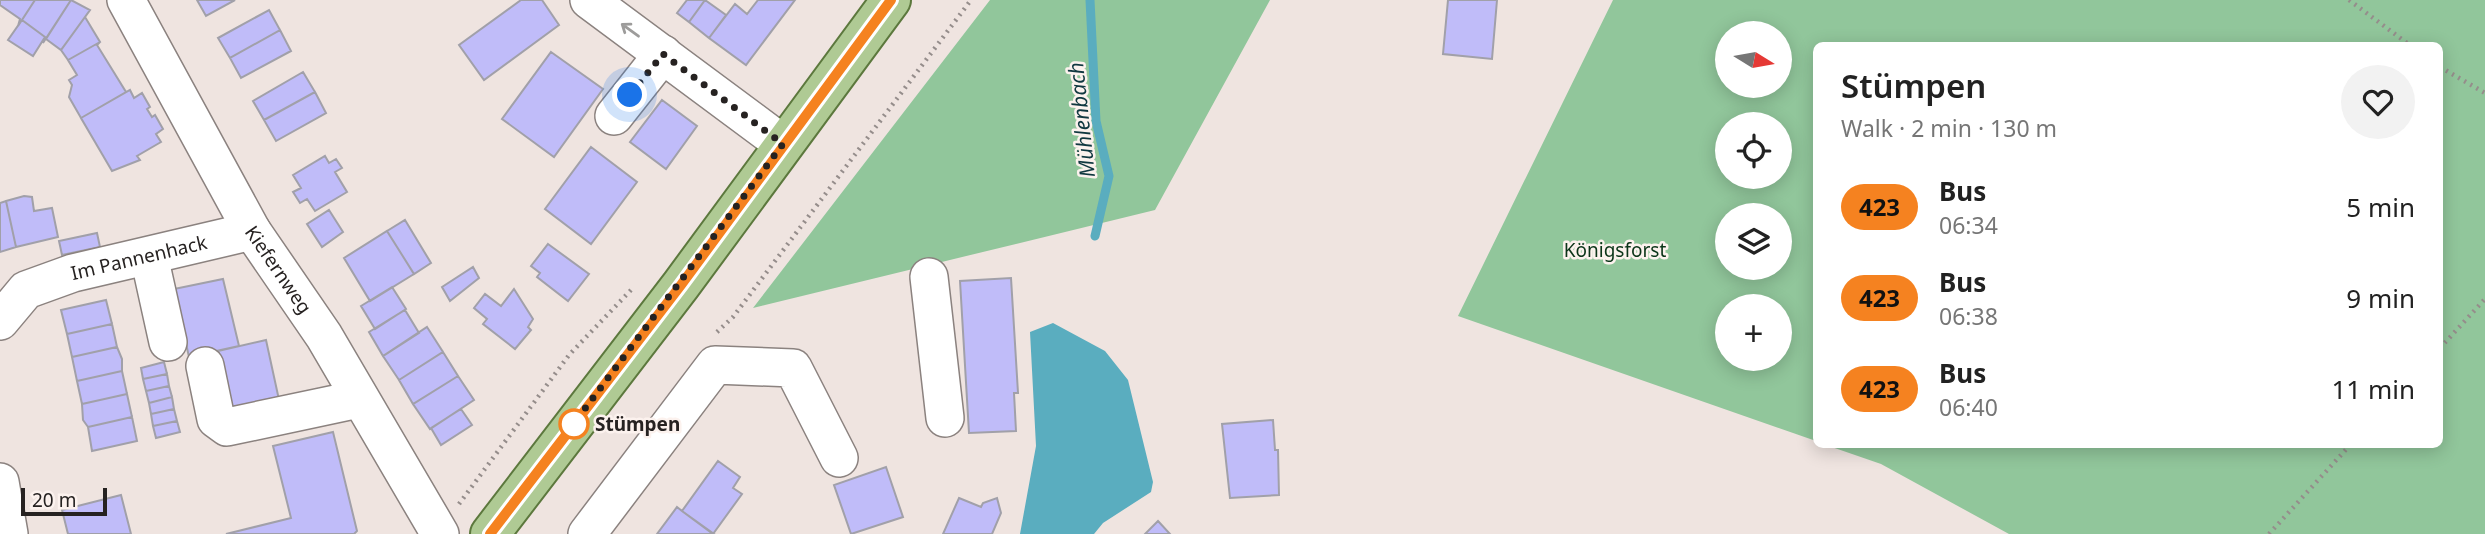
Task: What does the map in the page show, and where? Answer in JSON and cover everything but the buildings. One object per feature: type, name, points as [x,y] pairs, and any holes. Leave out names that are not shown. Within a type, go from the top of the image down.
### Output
[{"type":"main road","points":[[490,534],[681,285],[891,0]]},
{"type":"street","name":"Kiefernweg","points":[[126,0],[252,231],[324,336],[439,532]]},
{"type":"street","points":[[589,0],[783,144]]},
{"type":"street","points":[[614,116],[663,54]]},
{"type":"street","name":"Im Pannenhack","points":[[0,321],[13,293],[72,273],[252,231]]},
{"type":"street","points":[[149,256],[168,342]]},
{"type":"street","points":[[929,277],[945,418]]},
{"type":"street","points":[[586,534],[713,351],[793,368],[839,458]]},
{"type":"street","points":[[205,366],[216,419],[227,427],[359,399]]},
{"type":"street","points":[[0,482],[9,534]]},
{"type":"path","points":[[713,351],[733,317],[971,0]]},
{"type":"path","points":[[2349,0],[2406,42]]},
{"type":"path","points":[[2443,69],[2485,93]]},
{"type":"path","points":[[439,532],[569,355],[634,288]]},
{"type":"path","points":[[2443,345],[2485,299]]},
{"type":"path","points":[[2269,534],[2347,448]]},
{"type":"green space","points":[[990,0],[1270,0],[1155,210],[753,308]]},
{"type":"green space","name":"Königsforst","points":[[1613,0],[2485,0],[2485,534],[2009,534],[1881,464],[1835,448],[2443,448],[2443,42],[1813,42],[1813,440],[1458,316]]},
{"type":"water","points":[[1053,323],[1105,351],[1128,380],[1153,482],[1151,492],[1103,523],[1094,534],[1020,534],[1036,446],[1030,332]]},
{"type":"waterway","name":"Mühlenbach","points":[[1090,0],[1096,121],[1109,176],[1095,236]]},
{"type":"bus line","name":"423","points":[[490,534],[681,285],[891,0]]},
{"type":"place","name":"Stümpen","points":[[574,424]]},
{"type":"route","points":[[574,424],[572,426],[681,285],[783,144],[663,54],[630,95]]}]
